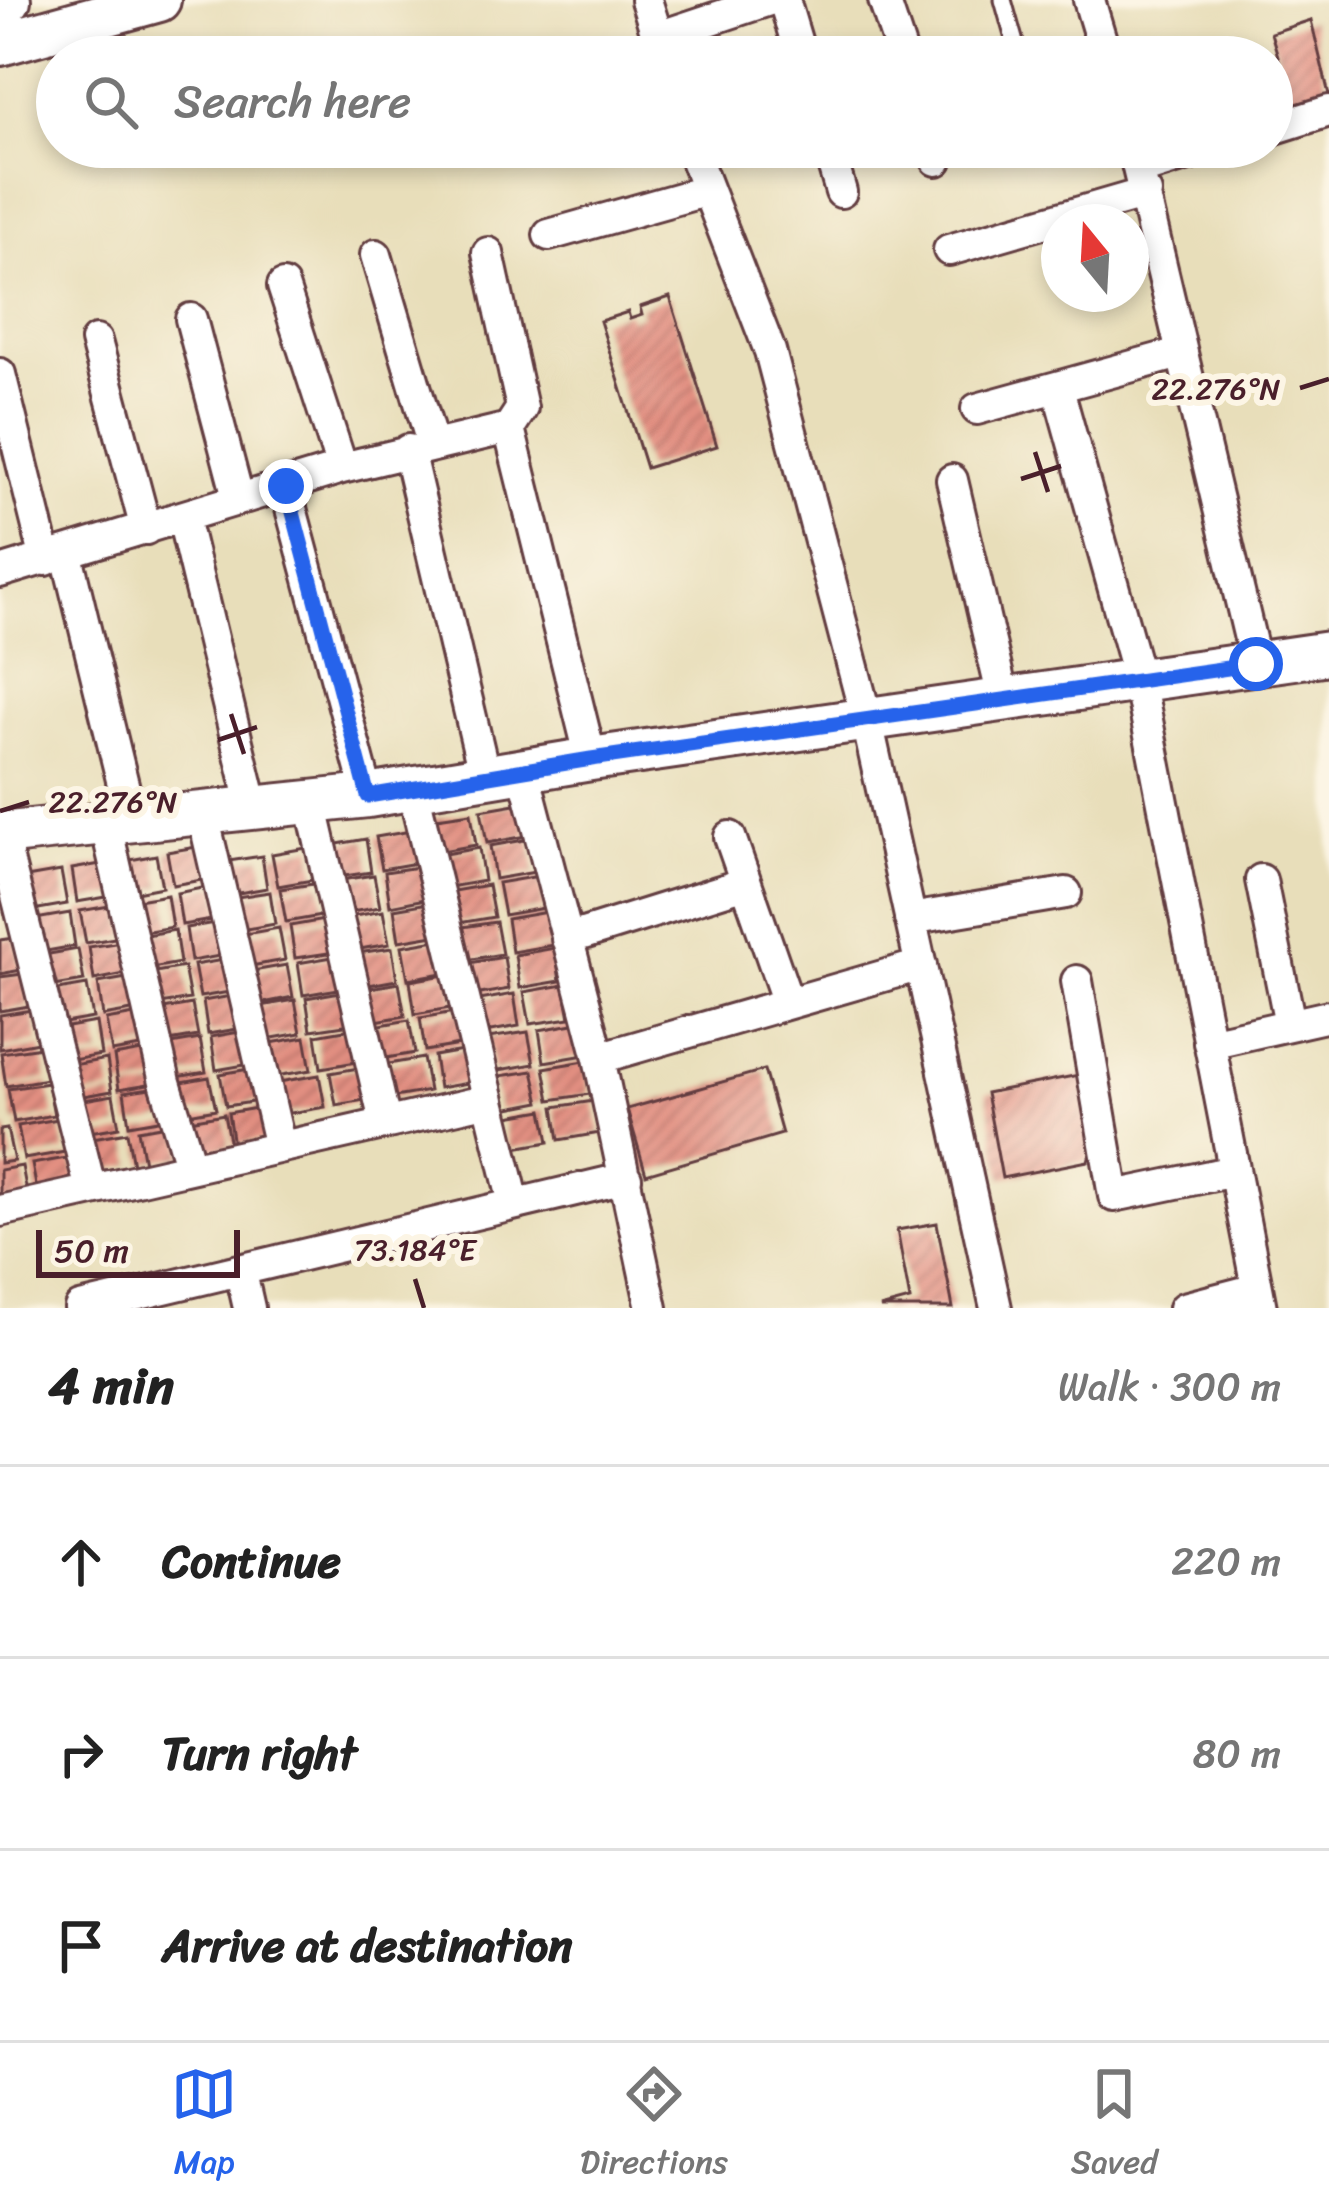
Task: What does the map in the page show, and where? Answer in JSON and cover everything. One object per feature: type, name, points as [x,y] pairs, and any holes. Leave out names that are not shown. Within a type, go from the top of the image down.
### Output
[{"type":"street","points":[[0,3],[9,0]]},
{"type":"street","points":[[0,44],[106,7],[159,0]]},
{"type":"street","points":[[646,0],[657,36]]},
{"type":"street","points":[[686,36],[769,0]]},
{"type":"street","points":[[784,0],[795,36]]},
{"type":"street","points":[[884,0],[896,36]]},
{"type":"street","points":[[1089,0],[1100,36]]},
{"type":"street","points":[[1293,122],[1329,111]]},
{"type":"street","points":[[698,168],[770,351],[866,721],[996,1308]]},
{"type":"street","points":[[834,168],[841,192]]},
{"type":"street","points":[[949,250],[1140,170],[1256,664]]},
{"type":"street","points":[[549,235],[705,191]]},
{"type":"street","points":[[0,572],[238,497],[509,428],[522,408],[488,254]]},
{"type":"street","points":[[376,255],[504,773],[567,939],[599,1058],[652,1308]]},
{"type":"street","points":[[283,286],[342,468]]},
{"type":"street","points":[[191,320],[238,497]]},
{"type":"street","points":[[96,341],[146,529]]},
{"type":"street","points":[[977,409],[1180,353]]},
{"type":"street","points":[[0,374],[56,558],[118,819],[165,1082],[190,1166]]},
{"type":"street","points":[[1058,389],[1139,679],[1259,1299],[1184,1308]]},
{"type":"street","points":[[509,428],[591,759]]},
{"type":"street","points":[[952,480],[1004,698]]},
{"type":"street","points":[[286,486],[368,796]]},
{"type":"street","points":[[183,518],[253,808]]},
{"type":"street","points":[[91,1190],[0,832],[203,815],[413,790],[591,759],[1329,653]]},
{"type":"street","points":[[413,790],[514,1203]]},
{"type":"street","points":[[311,803],[386,1122]]},
{"type":"street","points":[[203,815],[280,1147]]},
{"type":"street","points":[[730,837],[788,1004]]},
{"type":"street","points":[[1261,880],[1290,1024]]},
{"type":"street","points":[[567,939],[746,883]]},
{"type":"street","points":[[910,919],[1066,893]]},
{"type":"street","points":[[599,1058],[921,965]]},
{"type":"street","points":[[1077,981],[1114,1196],[1234,1171]]},
{"type":"street","points":[[1209,1042],[1329,1016]]},
{"type":"street","points":[[0,1211],[489,1100]]},
{"type":"street","points":[[80,1308],[119,1304],[626,1178]]},
{"type":"street","points":[[241,1273],[249,1308]]},
{"type":"lane","points":[[1003,0],[1013,36]]},
{"type":"building","points":[[1311,20],[1329,95],[1293,106],[1293,36],[1271,33]]},
{"type":"building","points":[[670,297],[717,446],[646,468],[600,321],[628,312],[630,319],[642,315],[640,307]]},
{"type":"building","points":[[521,803],[527,836],[487,843],[481,810]]},
{"type":"building","points":[[471,813],[476,845],[436,852],[430,819]]},
{"type":"building","points":[[417,830],[422,862],[382,869],[376,837]]},
{"type":"building","points":[[366,839],[371,872],[331,878],[326,846]]},
{"type":"building","points":[[530,839],[535,872],[495,879],[490,846]]},
{"type":"building","points":[[208,845],[213,878],[173,885],[167,852]]},
{"type":"building","points":[[312,847],[318,879],[278,886],[272,854]]},
{"type":"building","points":[[479,848],[484,881],[444,888],[439,855]]},
{"type":"building","points":[[156,855],[162,887],[126,894],[120,862]]},
{"type":"building","points":[[262,856],[267,888],[227,895],[222,862]]},
{"type":"building","points":[[112,862],[118,895],[77,902],[72,869]]},
{"type":"building","points":[[425,866],[430,898],[390,906],[385,872]]},
{"type":"building","points":[[61,871],[67,904],[27,911],[21,878]]},
{"type":"building","points":[[374,875],[380,907],[340,914],[334,881]]},
{"type":"building","points":[[539,876],[544,908],[504,915],[498,883]]},
{"type":"building","points":[[320,883],[327,915],[286,922],[280,889]]},
{"type":"building","points":[[217,885],[223,918],[182,925],[177,893]]},
{"type":"building","points":[[488,885],[494,917],[453,924],[448,892]]},
{"type":"building","points":[[270,892],[275,924],[235,931],[230,898]]},
{"type":"building","points":[[167,895],[172,927],[132,934],[126,902]]},
{"type":"building","points":[[434,902],[440,934],[399,941],[394,909]]},
{"type":"building","points":[[121,904],[126,936],[86,943],[80,911]]},
{"type":"building","points":[[383,911],[389,944],[348,951],[343,918]]},
{"type":"building","points":[[547,912],[553,945],[512,952],[507,919]]},
{"type":"building","points":[[70,913],[75,946],[35,953],[30,920]]},
{"type":"building","points":[[330,919],[335,952],[295,958],[290,926]]},
{"type":"building","points":[[226,921],[231,954],[191,961],[186,928]]},
{"type":"building","points":[[496,922],[502,954],[461,961],[456,928]]},
{"type":"building","points":[[279,928],[285,960],[245,967],[239,935]]},
{"type":"building","points":[[175,930],[180,963],[140,970],[135,937]]},
{"type":"building","points":[[15,938],[21,970],[0,974],[0,940]]},
{"type":"building","points":[[442,939],[449,972],[408,979],[402,946]]},
{"type":"building","points":[[128,941],[135,972],[94,980],[89,947]]},
{"type":"building","points":[[392,948],[397,980],[357,987],[351,954]]},
{"type":"building","points":[[555,948],[560,981],[520,988],[515,955]]},
{"type":"building","points":[[78,949],[84,981],[43,988],[38,956]]},
{"type":"building","points":[[338,956],[344,988],[303,995],[298,963]]},
{"type":"building","points":[[504,957],[509,989],[469,996],[464,964]]},
{"type":"building","points":[[235,958],[241,990],[200,997],[194,965]]},
{"type":"building","points":[[287,965],[293,997],[253,1005],[247,972]]},
{"type":"building","points":[[184,967],[190,999],[149,1006],[144,974]]},
{"type":"building","points":[[23,974],[29,1006],[0,1011],[0,977]]},
{"type":"building","points":[[450,974],[456,1007],[415,1014],[410,981]]},
{"type":"building","points":[[138,976],[143,1009],[103,1016],[98,983]]},
{"type":"building","points":[[399,983],[405,1016],[364,1023],[359,990]]},
{"type":"building","points":[[87,985],[93,1018],[53,1025],[47,992]]},
{"type":"building","points":[[564,985],[570,1018],[530,1024],[524,992]]},
{"type":"building","points":[[346,991],[351,1024],[311,1030],[306,998]]},
{"type":"building","points":[[243,994],[249,1027],[208,1034],[203,1001]]},
{"type":"building","points":[[514,994],[519,1026],[479,1033],[474,1001]]},
{"type":"building","points":[[295,1000],[301,1033],[261,1040],[255,1007]]},
{"type":"building","points":[[192,1004],[198,1036],[158,1043],[152,1011]]},
{"type":"building","points":[[32,1010],[38,1042],[0,1049],[0,1015]]},
{"type":"building","points":[[460,1011],[465,1044],[425,1051],[420,1018]]},
{"type":"building","points":[[146,1013],[152,1045],[112,1052],[106,1020]]},
{"type":"building","points":[[409,1020],[415,1053],[375,1060],[369,1027]]},
{"type":"building","points":[[96,1022],[101,1055],[61,1062],[56,1029]]},
{"type":"building","points":[[579,1023],[585,1055],[544,1062],[539,1030]]},
{"type":"building","points":[[356,1028],[362,1061],[321,1068],[316,1035]]},
{"type":"building","points":[[251,1030],[256,1063],[216,1070],[211,1037]]},
{"type":"building","points":[[528,1032],[534,1064],[493,1071],[488,1038]]},
{"type":"building","points":[[305,1037],[311,1070],[270,1077],[265,1044]]},
{"type":"building","points":[[200,1039],[206,1072],[165,1079],[160,1046]]},
{"type":"building","points":[[41,1047],[47,1079],[6,1086],[1,1053]]},
{"type":"building","points":[[153,1049],[160,1082],[119,1089],[114,1056]]},
{"type":"building","points":[[474,1049],[480,1081],[439,1088],[434,1056]]},
{"type":"building","points":[[423,1058],[429,1091],[389,1098],[383,1065]]},
{"type":"building","points":[[107,1059],[112,1091],[72,1098],[67,1066]]},
{"type":"building","points":[[585,1061],[590,1094],[550,1100],[544,1068]]},
{"type":"building","points":[[370,1066],[376,1098],[336,1105],[330,1073]]},
{"type":"building","points":[[261,1067],[266,1100],[226,1106],[220,1074]]},
{"type":"building","points":[[764,1070],[782,1134],[646,1174],[627,1109]]},
{"type":"building","points":[[533,1071],[540,1102],[499,1110],[493,1077]]},
{"type":"building","points":[[1084,1074],[1095,1133],[1088,1161],[1002,1178],[986,1093]]},
{"type":"building","points":[[319,1075],[325,1107],[285,1114],[279,1082]]},
{"type":"building","points":[[209,1077],[216,1109],[177,1116],[171,1084]]},
{"type":"building","points":[[48,1083],[54,1115],[14,1122],[8,1089]]},
{"type":"building","points":[[164,1086],[170,1118],[129,1125],[124,1092]]},
{"type":"building","points":[[113,1095],[119,1127],[78,1134],[73,1102]]},
{"type":"building","points":[[594,1101],[600,1133],[559,1140],[554,1107]]},
{"type":"building","points":[[268,1106],[273,1138],[233,1145],[228,1113]]},
{"type":"building","points":[[543,1110],[549,1142],[509,1149],[503,1117]]},
{"type":"building","points":[[224,1114],[230,1146],[189,1153],[184,1121]]},
{"type":"building","points":[[58,1119],[65,1152],[24,1159],[18,1126]]},
{"type":"building","points":[[178,1123],[184,1156],[144,1163],[138,1130]]},
{"type":"building","points":[[7,1129],[14,1161],[0,1163],[0,1130]]},
{"type":"building","points":[[127,1132],[133,1165],[93,1172],[87,1139]]},
{"type":"building","points":[[72,1157],[78,1189],[38,1196],[32,1164]]},
{"type":"building","points":[[22,1166],[28,1198],[0,1203],[0,1170]]},
{"type":"building","points":[[937,1223],[953,1308],[880,1308],[910,1300],[897,1230]]},
{"type":"route","points":[[286,486],[368,796],[523,769],[1256,664]]}]
